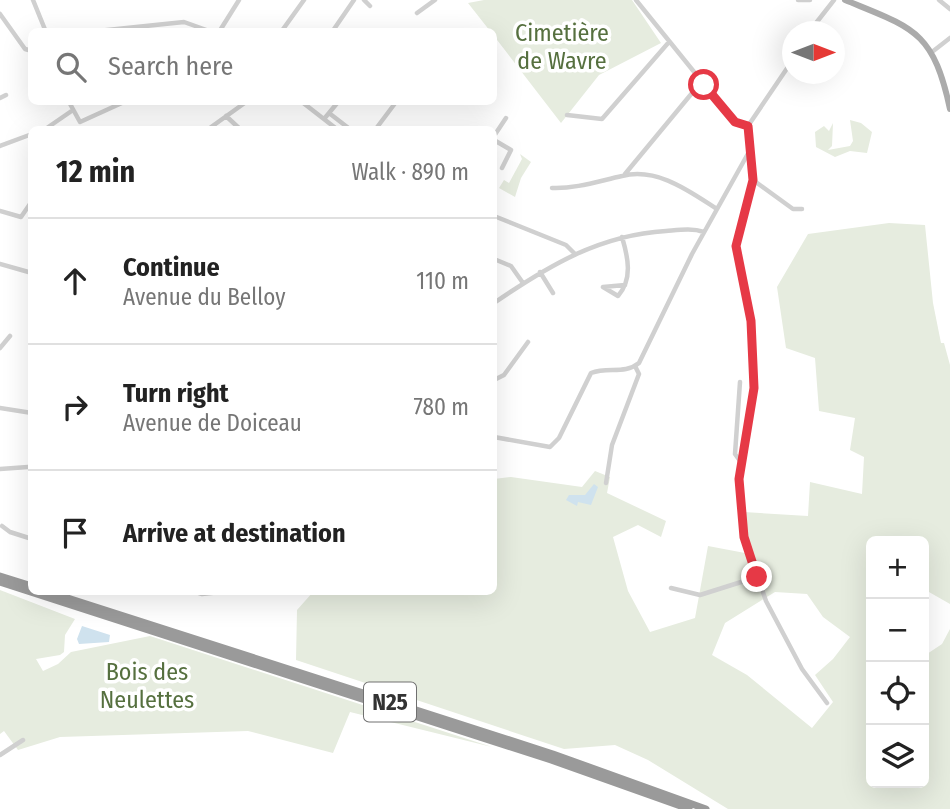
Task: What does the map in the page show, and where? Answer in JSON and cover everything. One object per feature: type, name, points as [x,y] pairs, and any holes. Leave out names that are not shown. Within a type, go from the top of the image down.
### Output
[{"type":"highway","points":[[0,576],[28,585]]},
{"type":"highway","name":"N25","points":[[0,582],[28,591]]},
{"type":"highway","name":"N25","points":[[40,595],[564,764],[689,809]]},
{"type":"highway","name":"N25","points":[[58,595],[553,754],[706,809]]},
{"type":"main road","points":[[845,0],[908,26],[932,52],[947,82],[950,109]]},
{"type":"street","points":[[33,0],[44,28]]},
{"type":"street","points":[[222,28],[239,0]]},
{"type":"street","points":[[284,28],[304,0]]},
{"type":"street","points":[[335,28],[354,0]]},
{"type":"street","points":[[364,0],[370,6]]},
{"type":"street","points":[[418,13],[435,0]]},
{"type":"street","points":[[636,0],[735,122],[748,126]]},
{"type":"street","points":[[798,0],[810,0]]},
{"type":"street","points":[[818,21],[834,0]]},
{"type":"street","points":[[939,0],[950,9]]},
{"type":"street","points":[[0,14],[28,50]]},
{"type":"street","points":[[126,28],[184,22],[201,28]]},
{"type":"street","points":[[932,52],[950,38]]},
{"type":"street","points":[[567,116],[602,119],[669,42]]},
{"type":"street","points":[[782,77],[748,126],[753,180],[736,246],[751,321],[754,388],[740,461],[744,537],[757,577],[787,643],[827,703]]},
{"type":"street","points":[[624,174],[702,81]]},
{"type":"street","points":[[0,98],[6,95]]},
{"type":"street","points":[[70,105],[82,126]]},
{"type":"street","points":[[80,122],[117,105]]},
{"type":"street","points":[[212,126],[242,105]]},
{"type":"street","points":[[306,105],[333,126]]},
{"type":"street","points":[[324,119],[336,105]]},
{"type":"street","points":[[378,126],[394,105]]},
{"type":"street","points":[[50,126],[73,110]]},
{"type":"street","points":[[329,113],[346,126]]},
{"type":"street","points":[[226,116],[237,126]]},
{"type":"street","points":[[497,133],[506,118]]},
{"type":"street","points":[[0,146],[28,136]]},
{"type":"street","points":[[497,140],[512,153],[502,168]]},
{"type":"street","points":[[497,438],[550,447],[559,438],[591,373],[635,366],[649,347],[704,232],[750,150]]},
{"type":"street","points":[[634,162],[638,176]]},
{"type":"street","points":[[552,188],[624,174],[673,181],[717,209]]},
{"type":"street","points":[[753,180],[793,209],[802,209]]},
{"type":"street","points":[[0,211],[21,217],[28,207]]},
{"type":"street","points":[[497,217],[566,245],[574,253]]},
{"type":"street","points":[[497,301],[523,282],[574,253],[622,237],[675,230],[704,232]]},
{"type":"street","points":[[622,237],[628,264],[625,285],[618,296],[603,287],[625,285]]},
{"type":"street","points":[[497,260],[513,268],[523,282]]},
{"type":"street","points":[[0,264],[28,272]]},
{"type":"street","points":[[540,272],[553,293]]},
{"type":"street","points":[[0,348],[10,336]]},
{"type":"street","points":[[497,378],[504,375],[528,342]]},
{"type":"street","points":[[606,483],[612,445],[639,374],[635,366]]},
{"type":"street","points":[[740,382],[734,454],[740,461]]},
{"type":"street","points":[[0,408],[28,412]]},
{"type":"street","points":[[0,469],[28,467]]},
{"type":"street","points":[[2,526],[10,532],[28,538]]},
{"type":"street","points":[[671,588],[700,596],[757,577]]},
{"type":"street","points":[[0,755],[23,740]]},
{"type":"green space","name":"Cimetière de Wavre","points":[[484,0],[632,0],[661,43],[599,75],[561,123],[497,40],[497,28],[488,28],[468,3]]},
{"type":"green space","points":[[850,120],[861,123],[872,132],[867,153],[850,151],[835,157],[816,147],[815,132],[824,126],[829,131],[833,123],[832,146],[828,150],[850,146],[853,141]]},
{"type":"green space","points":[[520,154],[531,162],[521,178],[515,197],[499,188],[504,180],[509,183],[522,159]]},
{"type":"green space","points":[[889,223],[925,225],[933,303],[941,343],[944,343],[950,365],[950,604],[929,592],[929,536],[866,536],[866,788],[929,788],[929,653],[942,644],[950,629],[950,809],[728,809],[648,760],[615,745],[564,749],[296,660],[297,610],[310,595],[497,595],[497,479],[511,477],[582,487],[595,471],[610,477],[607,493],[666,521],[661,537],[638,525],[613,537],[628,591],[650,632],[695,618],[708,546],[745,553],[744,512],[808,516],[810,482],[862,494],[864,457],[850,450],[855,418],[819,411],[815,358],[786,348],[777,287],[808,234]],"holes":[[[775,592],[807,594],[823,617],[850,637],[833,659],[815,675],[833,702],[812,728],[747,675],[712,655],[725,623]]]},
{"type":"green space","name":"Bois des Neulettes","points":[[0,590],[75,619],[65,635],[64,652],[36,659],[43,671],[58,664],[71,652],[150,636],[492,747],[350,712],[333,753],[248,731],[60,737],[18,750],[4,731],[0,734]]},
{"type":"water","points":[[594,484],[598,487],[591,505],[578,502],[577,506],[566,500],[569,495],[585,495]]},
{"type":"water","points":[[82,626],[110,635],[109,642],[79,644],[77,639]]},
{"type":"route","points":[[704,85],[735,122],[748,126],[753,180],[736,246],[751,321],[754,388],[739,479],[744,537],[757,577]]}]
